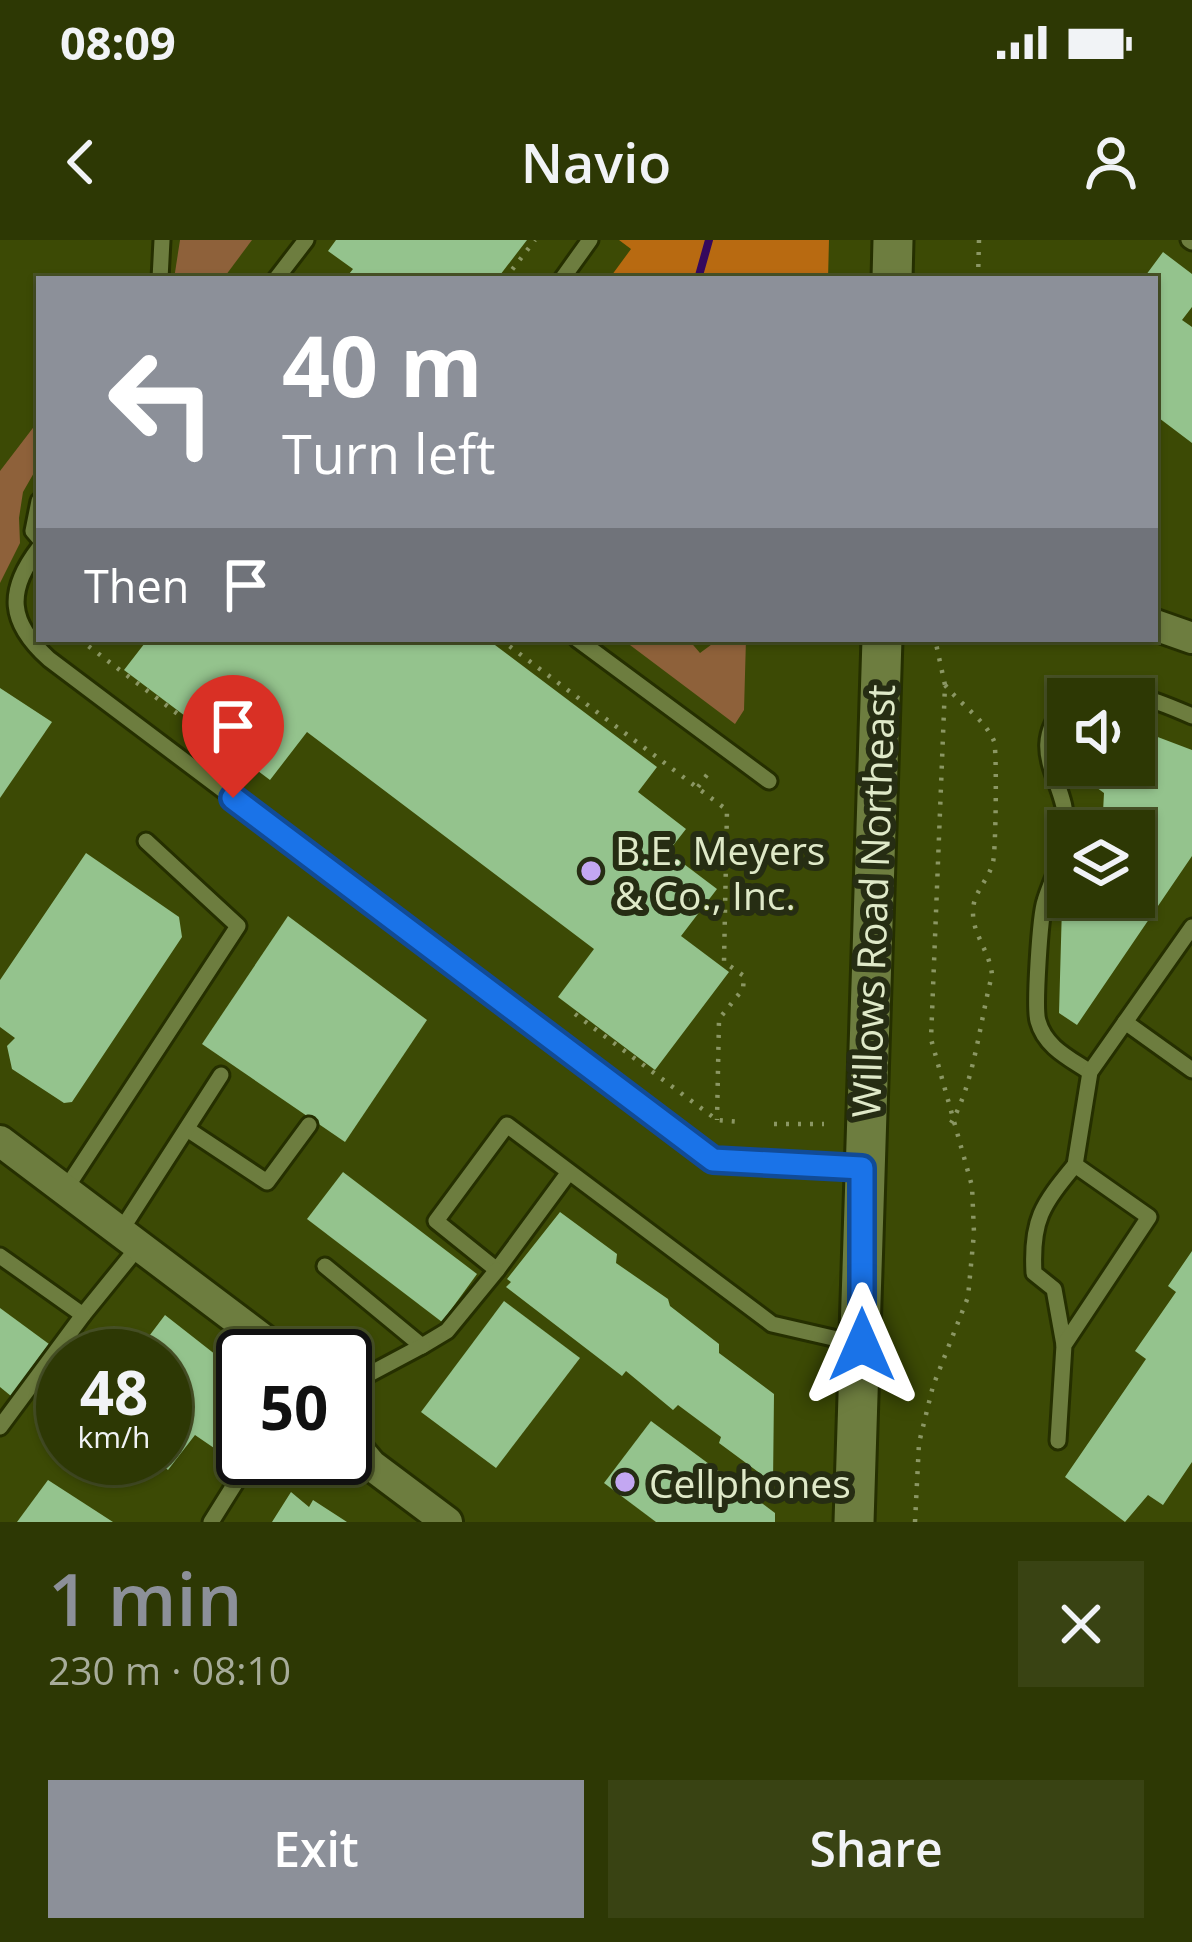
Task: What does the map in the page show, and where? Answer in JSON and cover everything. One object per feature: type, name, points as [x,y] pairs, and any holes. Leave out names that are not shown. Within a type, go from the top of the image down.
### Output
[{"type":"main road","points":[[892,276],[893,240]]},
{"type":"main road","name":"Willows Road Northeast","points":[[854,1522],[882,642]]},
{"type":"street","points":[[1158,626],[1192,638]]},
{"type":"street","points":[[0,1141],[249,1329]]},
{"type":"street","points":[[372,1466],[447,1522]]},
{"type":"lane","points":[[160,276],[162,240]]},
{"type":"lane","points":[[278,276],[306,240]]},
{"type":"lane","points":[[564,276],[590,240]]},
{"type":"lane","points":[[36,552],[22,573],[15,600],[19,622],[31,643],[713,1160],[862,1168]]},
{"type":"lane","points":[[581,642],[769,781]]},
{"type":"lane","points":[[1155,700],[1192,716]]},
{"type":"lane","points":[[1054,786],[1067,806],[1065,855],[1043,904],[1036,1019],[1051,1047],[1090,1072]]},
{"type":"lane","points":[[65,1190],[238,926],[146,841]]},
{"type":"lane","points":[[1058,1442],[1064,1345],[1054,1289],[1034,1273],[1032,1239],[1041,1206],[1075,1165],[1090,1072],[1192,927]]},
{"type":"lane","points":[[1125,1022],[1192,1070]]},
{"type":"lane","points":[[0,1427],[83,1315],[221,1075]]},
{"type":"lane","points":[[187,1129],[267,1182],[309,1125]]},
{"type":"lane","points":[[497,1270],[436,1221],[506,1125],[772,1324],[862,1345]]},
{"type":"lane","points":[[1064,1345],[1149,1217],[1075,1165]]},
{"type":"lane","points":[[372,1373],[447,1331],[569,1172]]},
{"type":"lane","points":[[0,1256],[83,1315]]},
{"type":"lane","points":[[325,1266],[422,1346]]},
{"type":"lane","points":[[211,1522],[234,1485]]},
{"type":"path","points":[[508,276],[535,240]]},
{"type":"path","points":[[978,276],[979,240]]},
{"type":"path","points":[[83,642],[208,736]]},
{"type":"path","points":[[504,642],[727,810],[724,962],[744,976],[743,988],[719,1019],[716,1120]]},
{"type":"path","points":[[915,1522],[920,1443],[933,1386],[968,1297],[974,1233],[972,1186],[931,1039],[945,685],[935,642]]},
{"type":"path","points":[[945,685],[993,737],[997,750],[995,856],[972,907],[992,974],[971,1060],[970,1086],[951,1123]]},
{"type":"path","points":[[698,788],[712,768]]},
{"type":"path","points":[[575,1014],[716,1120],[741,1122]]},
{"type":"path","points":[[773,1124],[824,1124]]},
{"type":"shaded area","points":[[180,240],[252,240],[225,276],[174,276]]},
{"type":"shaded area","points":[[619,240],[829,240],[828,276],[611,276],[631,249]]},
{"type":"shaded area","points":[[36,424],[36,469],[23,492],[20,543],[0,583],[0,471]]},
{"type":"shaded area","points":[[626,642],[691,642],[700,653],[715,642],[746,642],[744,710],[735,724]]},
{"type":"building","points":[[336,240],[527,240],[499,276],[347,276],[353,269],[328,251]]},
{"type":"building","points":[[1163,252],[1192,274],[1192,307],[1182,320],[1192,327],[1192,443],[1158,417],[1158,276],[1145,276]]},
{"type":"building","name":"B.E. Meyers & Co., Inc.","points":[[146,642],[491,642],[657,767],[638,792],[686,829],[668,852],[717,889],[681,936],[729,972],[655,1070],[558,997],[594,949],[307,732],[270,780],[124,670]]},
{"type":"building","points":[[0,688],[52,722],[0,798]]},
{"type":"building","points":[[1155,736],[1192,750],[1192,856],[1155,910],[1155,810],[1103,810],[1104,793],[1094,786],[1155,786]]},
{"type":"building","points":[[86,853],[179,917],[182,937],[72,1102],[64,1103],[12,1069],[7,1046],[15,1038],[0,1027],[0,980]]},
{"type":"building","points":[[288,916],[427,1020],[345,1142],[202,1044]]},
{"type":"building","points":[[1062,918],[1150,918],[1077,1025],[1059,1013]]},
{"type":"building","points":[[343,1172],[477,1274],[442,1322],[307,1219]]},
{"type":"building","points":[[560,1212],[617,1254],[616,1263],[668,1299],[670,1306],[719,1344],[719,1353],[774,1394],[773,1483],[678,1405],[673,1410],[626,1371],[622,1376],[506,1287],[511,1282],[507,1279]]},
{"type":"building","points":[[1192,1251],[1192,1462],[1163,1505],[1148,1495],[1125,1522],[1065,1477],[1146,1359],[1135,1351],[1176,1292],[1168,1286]]},
{"type":"building","points":[[504,1301],[580,1358],[496,1468],[421,1412]]},
{"type":"building","points":[[0,1308],[36,1334],[36,1362],[11,1396],[0,1387]]},
{"type":"building","points":[[165,1315],[183,1329],[154,1329]]},
{"type":"building","points":[[192,1336],[216,1355],[216,1445],[195,1435],[192,1439]]},
{"type":"building","points":[[651,1421],[775,1513],[775,1522],[656,1522],[604,1483]]},
{"type":"building","points":[[44,1485],[56,1485],[113,1522],[17,1522]]},
{"type":"building","points":[[291,1492],[309,1507],[313,1500],[347,1522],[272,1522]]},
{"type":"waterway","points":[[699,276],[709,240]]},
{"type":"place","name":"B.E. Meyers & Co., Inc.","points":[[591,871]]},
{"type":"place","name":"Cellphones","points":[[625,1482]]},
{"type":"route","points":[[233,798],[713,1160],[862,1168],[862,1345]]}]
